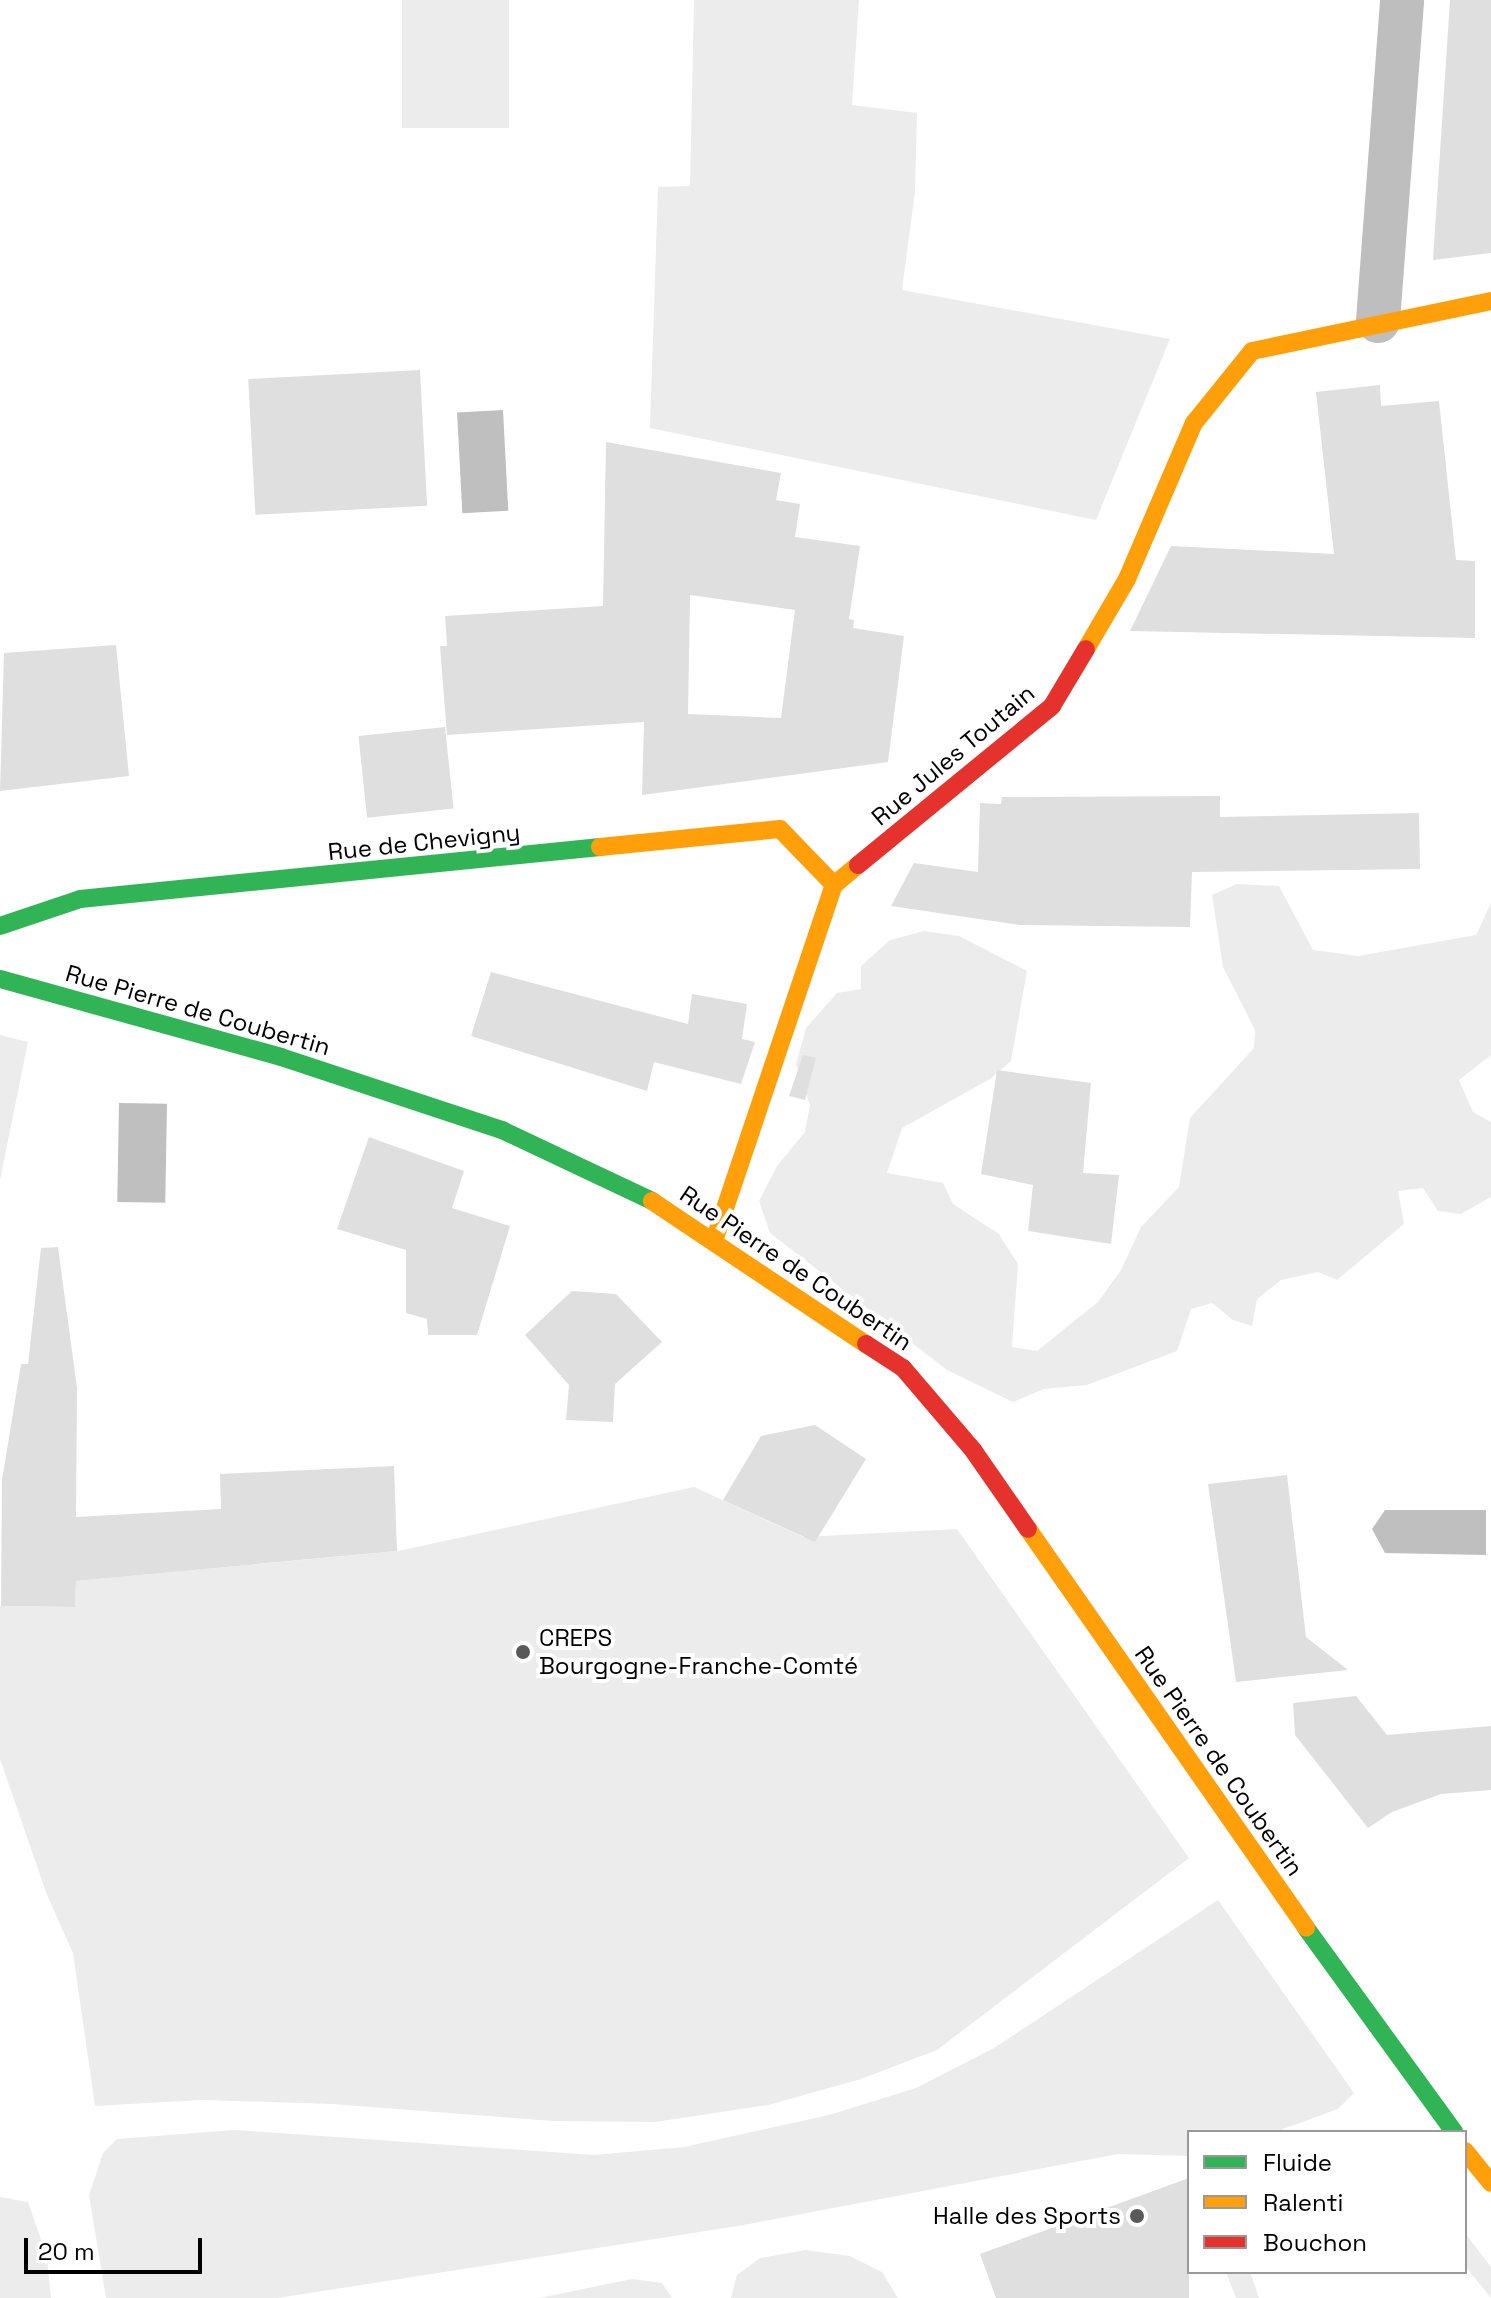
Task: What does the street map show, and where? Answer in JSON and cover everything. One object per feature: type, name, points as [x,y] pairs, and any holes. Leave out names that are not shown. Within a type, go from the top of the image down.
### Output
[{"type":"street","points":[[1378,321],[1402,0]]},
{"type":"street","name":"Rue Jules Toutain","points":[[834,885],[1052,706],[1127,579],[1194,423],[1252,351],[1378,321],[1491,301]]},
{"type":"street","name":"Rue de Chevigny","points":[[0,926],[80,899],[780,829],[834,885]]},
{"type":"street","points":[[714,1241],[834,885]]},
{"type":"street","name":"Rue Pierre de Coubertin","points":[[0,979],[281,1057],[502,1130],[640,1193],[903,1368],[973,1450],[1376,2028],[1427,2088],[1453,2130]]},
{"type":"street","points":[[1467,2153],[1491,2183]]},
{"type":"shaded area","points":[[402,0],[509,0],[509,128],[402,128]]},
{"type":"shaded area","points":[[694,0],[859,0],[852,105],[917,113],[915,192],[902,290],[1170,339],[1096,520],[650,428],[658,187],[690,186]]},
{"type":"shaded area","points":[[503,410],[508,511],[462,513],[457,412]]},
{"type":"shaded area","points":[[1237,884],[1279,886],[1313,950],[1358,956],[1476,935],[1491,903],[1491,1055],[1459,1080],[1473,1112],[1491,1122],[1491,1197],[1461,1214],[1438,1211],[1423,1188],[1398,1191],[1404,1224],[1337,1280],[1318,1272],[1281,1280],[1257,1299],[1252,1326],[1233,1320],[1212,1303],[1191,1309],[1177,1351],[1087,1385],[1044,1389],[1013,1402],[947,1370],[770,1233],[759,1201],[777,1166],[805,1132],[810,1105],[796,1064],[806,1028],[837,993],[861,989],[861,966],[890,940],[924,931],[959,936],[1027,971],[1011,1061],[990,1079],[902,1128],[887,1173],[943,1183],[953,1204],[999,1234],[1018,1264],[1012,1347],[1037,1351],[1098,1302],[1121,1270],[1141,1227],[1179,1187],[1190,1118],[1254,1048],[1255,1030],[1223,967],[1212,895]]},
{"type":"shaded area","points":[[0,1035],[28,1042],[0,1180]]},
{"type":"shaded area","points":[[119,1103],[167,1104],[165,1203],[117,1202]]},
{"type":"shaded area","name":"CREPS Bourgogne-Franche-Comté","points":[[694,1487],[803,1537],[957,1529],[1189,1858],[937,2050],[861,2079],[768,2105],[655,2122],[552,2121],[332,2104],[201,2100],[95,2106],[73,1953],[47,1895],[0,1759],[0,1606],[75,1607],[76,1581],[398,1551]]},
{"type":"shaded area","points":[[1385,1510],[1486,1510],[1486,1555],[1385,1553],[1372,1529]]},
{"type":"shaded area","points":[[1218,1900],[1354,2093],[1338,2109],[1280,2130],[1187,2130],[1187,2156],[1118,2154],[744,2225],[278,2298],[106,2298],[89,2195],[103,2153],[117,2139],[235,2130],[594,2155],[684,2147],[829,2115],[916,2088],[994,2048]]},
{"type":"shaded area","points":[[0,2197],[28,2202],[47,2257],[51,2298],[0,2298]]},
{"type":"shaded area","points":[[1467,2236],[1491,2267],[1491,2298],[1467,2268]]},
{"type":"shaded area","points":[[805,2250],[850,2256],[882,2272],[898,2298],[731,2298],[737,2275],[760,2258]]},
{"type":"shaded area","points":[[1227,2274],[1251,2274],[1259,2298],[1236,2298]]},
{"type":"shaded area","points":[[632,2279],[662,2283],[672,2298],[539,2298]]},
{"type":"building","points":[[1450,0],[1491,0],[1491,253],[1433,260]]},
{"type":"building","points":[[420,370],[427,506],[255,515],[248,379]]},
{"type":"building","points":[[1380,385],[1381,406],[1439,401],[1456,560],[1475,561],[1475,638],[1130,631],[1171,546],[1334,554],[1316,392]]},
{"type":"building","points":[[606,442],[781,473],[776,500],[800,504],[795,537],[860,546],[849,619],[854,620],[853,628],[904,636],[888,762],[642,795],[644,722],[447,735],[440,646],[447,646],[445,616],[603,606]],"holes":[[[690,595],[795,610],[781,718],[688,714]]]},
{"type":"building","points":[[116,645],[129,776],[0,791],[4,653]]},
{"type":"building","points":[[445,727],[454,809],[367,818],[358,736]]},
{"type":"building","points":[[1220,796],[1220,817],[1419,813],[1420,869],[1192,872],[1190,927],[1020,925],[891,906],[914,863],[978,872],[980,803],[1001,804],[1002,797]]},
{"type":"building","points":[[491,972],[688,1024],[692,994],[747,1004],[742,1039],[755,1042],[741,1084],[654,1062],[647,1091],[471,1036]]},
{"type":"building","points":[[803,1055],[816,1058],[805,1100],[789,1096]]},
{"type":"building","points":[[997,1070],[1091,1083],[1083,1173],[1119,1175],[1111,1244],[1028,1231],[1033,1185],[981,1174]]},
{"type":"building","points":[[369,1137],[464,1171],[452,1208],[510,1226],[477,1335],[428,1335],[427,1319],[406,1313],[406,1250],[337,1229]]},
{"type":"building","points":[[58,1247],[77,1388],[76,1517],[221,1509],[220,1474],[394,1466],[397,1551],[76,1581],[75,1607],[1,1606],[2,1480],[21,1364],[28,1364],[41,1248]]},
{"type":"building","points":[[572,1291],[616,1294],[662,1342],[615,1384],[613,1422],[566,1420],[569,1385],[525,1335]]},
{"type":"building","points":[[815,1425],[866,1459],[815,1542],[723,1500],[761,1436]]},
{"type":"building","points":[[1287,1475],[1306,1637],[1348,1670],[1236,1682],[1208,1484]]},
{"type":"building","points":[[1356,1696],[1387,1735],[1491,1726],[1491,1790],[1441,1794],[1392,1812],[1368,1828],[1295,1735],[1293,1703]]},
{"type":"building","name":"Halle des Sports","points":[[1187,2179],[1189,2298],[996,2298],[980,2254]]},
{"type":"traffic: fast","points":[[0,926],[80,899],[600,847]]},
{"type":"traffic: fast","points":[[0,979],[281,1057],[502,1130],[652,1201]]},
{"type":"traffic: fast","points":[[1306,1928],[1453,2130]]},
{"type":"traffic: slow","points":[[1086,649],[1127,579],[1194,423],[1252,351],[1491,301]]},
{"type":"traffic: slow","points":[[600,847],[780,829],[834,885]]},
{"type":"traffic: slow","points":[[714,1241],[834,885],[858,865]]},
{"type":"traffic: slow","points":[[652,1201],[866,1344]]},
{"type":"traffic: slow","points":[[1028,1529],[1306,1928]]},
{"type":"traffic: slow","points":[[1467,2153],[1491,2183]]},
{"type":"traffic: jam","points":[[858,865],[1052,706],[1086,649]]},
{"type":"traffic: jam","points":[[866,1344],[903,1368],[973,1450],[1028,1529]]},
{"type":"place","name":"CREPS Bourgogne-Franche-Comté","points":[[523,1652]]},
{"type":"place","name":"Halle des Sports","points":[[1137,2216]]}]
